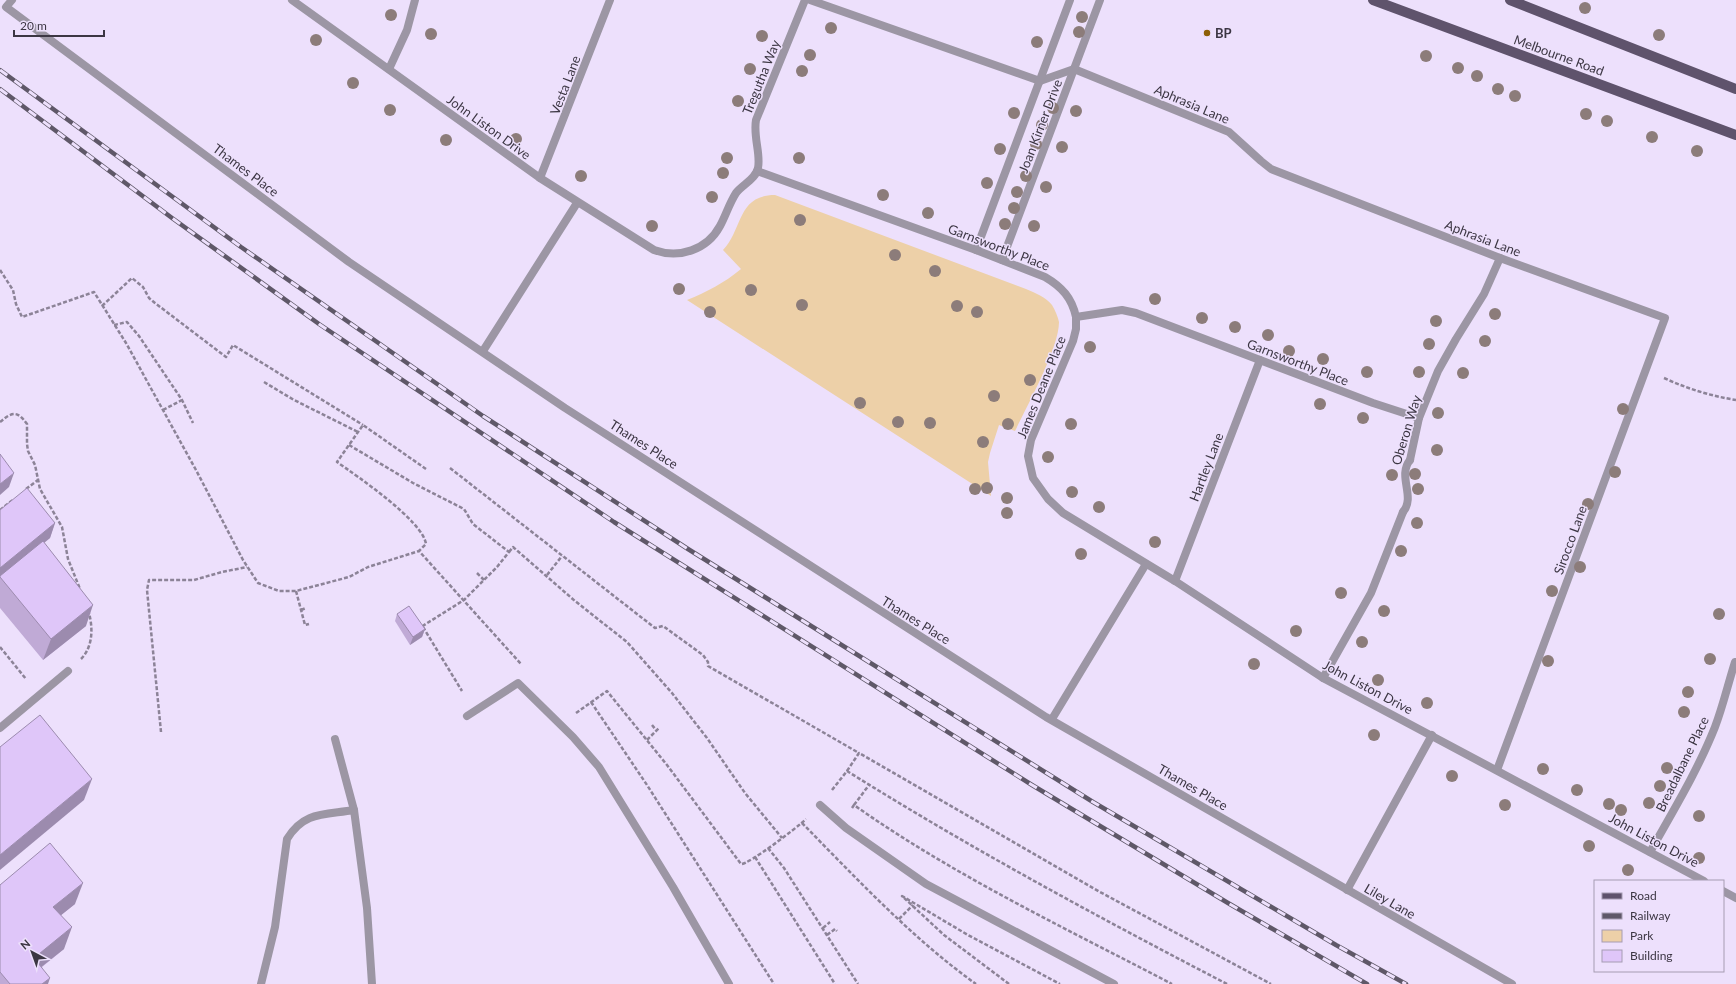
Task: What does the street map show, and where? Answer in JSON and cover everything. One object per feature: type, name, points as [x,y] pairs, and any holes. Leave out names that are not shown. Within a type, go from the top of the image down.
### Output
[{"type":"main road","name":"Melbourne Road","points":[[1373,0],[1736,135]]},
{"type":"main road","points":[[1510,0],[1736,89]]},
{"type":"street","name":"Thames Place","points":[[12,0],[3,5],[349,262],[483,351],[565,408],[860,598],[1052,719],[1347,890]]},
{"type":"street","name":"John Liston Drive","points":[[292,0],[540,178],[577,203],[654,250],[670,254],[683,254],[701,246],[715,234],[734,195],[757,172]]},
{"type":"street","points":[[388,69],[407,30],[415,0]]},
{"type":"street","name":"Vesta Lane","points":[[540,178],[610,0]]},
{"type":"street","name":"Tregutha Way","points":[[757,172],[759,164],[754,131],[756,120],[805,0]]},
{"type":"street","points":[[810,0],[1040,81],[1074,69]]},
{"type":"street","name":"Joan Kirner Drive","points":[[976,250],[1070,0]]},
{"type":"street","name":"Joan Kirner Drive","points":[[1002,260],[1100,0]]},
{"type":"street","name":"Aphrasia Lane","points":[[1074,69],[1229,132],[1272,169],[1500,258],[1664,318]]},
{"type":"street","name":"Garnsworthy Place","points":[[757,172],[976,250],[1055,283],[1062,289],[1070,300],[1076,317],[1115,311],[1131,312],[1373,403],[1419,418]]},
{"type":"street","points":[[483,351],[577,203]]},
{"type":"street","name":"Oberon Way","points":[[1323,678],[1371,594],[1406,507],[1408,500],[1404,469],[1410,460],[1419,418],[1444,358],[1484,294],[1500,258]]},
{"type":"street","name":"James Deane Place","points":[[1038,487],[1030,469],[1029,448],[1072,341],[1076,329],[1076,317]]},
{"type":"street","name":"Sirocco Lane","points":[[1497,770],[1664,318]]},
{"type":"street","name":"Hartley Lane","points":[[1175,581],[1260,360]]},
{"type":"street","name":"John Liston Drive","points":[[1038,487],[1052,504],[1063,513],[1175,581],[1323,678],[1702,880]]},
{"type":"street","points":[[1052,719],[1146,564]]},
{"type":"street","name":"Breadalbane Place","points":[[1650,852],[1694,771],[1715,728],[1730,682],[1735,661]]},
{"type":"street","points":[[0,728],[68,671]]},
{"type":"street","points":[[467,716],[518,683],[568,731],[599,767],[628,811],[729,984]]},
{"type":"street","name":"Liley Lane","points":[[1432,735],[1347,890],[1512,984]]},
{"type":"street","points":[[335,739],[354,810],[367,908],[372,984]]},
{"type":"street","points":[[820,805],[840,823],[884,856],[926,884],[1114,984]]},
{"type":"street","points":[[262,984],[275,926],[287,839],[300,822],[307,818],[354,810]]},
{"type":"street","points":[[1724,892],[1736,898]]},
{"type":"path","points":[[0,270],[14,292],[16,304],[22,317],[94,292],[163,410],[247,567],[258,583],[264,587],[279,591],[296,591],[349,578],[368,567],[419,550],[426,544],[426,540],[413,524],[386,498],[337,462],[363,425]]},
{"type":"path","points":[[102,306],[132,278],[143,287],[149,298],[226,357],[233,345],[363,425],[426,468]]},
{"type":"path","points":[[114,325],[127,322],[139,336],[182,400],[193,423]]},
{"type":"path","points":[[1646,370],[1687,388],[1715,397],[1736,400]]},
{"type":"path","points":[[264,382],[294,400],[358,432]]},
{"type":"path","points":[[163,410],[182,400]]},
{"type":"path","points":[[0,422],[11,414],[15,414],[19,415],[27,424],[27,444],[40,489],[62,528],[68,559],[82,592]]},
{"type":"path","points":[[350,445],[414,483],[465,510],[468,518],[473,524],[509,552]]},
{"type":"path","points":[[450,468],[655,628],[664,626],[703,655],[708,662],[708,666],[1100,892],[1271,984]]},
{"type":"path","points":[[22,493],[38,480]]},
{"type":"path","points":[[0,510],[16,497]]},
{"type":"path","points":[[418,630],[464,600],[513,547],[588,611],[621,636],[672,693],[707,738],[745,793],[782,838]]},
{"type":"path","points":[[419,550],[524,667]]},
{"type":"path","points":[[547,575],[562,556]]},
{"type":"path","points":[[161,732],[147,590],[148,580],[194,580],[247,567]]},
{"type":"path","points":[[477,573],[484,580]]},
{"type":"path","points":[[296,591],[305,625],[309,624]]},
{"type":"path","points":[[68,671],[90,648],[90,619],[87,606]]},
{"type":"path","points":[[301,610],[306,608]]},
{"type":"path","points":[[423,626],[462,691]]},
{"type":"path","points":[[0,647],[39,695]]},
{"type":"path","points":[[575,715],[607,691],[647,740],[738,861],[743,864],[802,823],[820,805],[847,771],[859,753]]},
{"type":"path","points":[[591,702],[647,785],[774,984]]},
{"type":"path","points":[[652,725],[656,730]]},
{"type":"path","points":[[647,740],[659,728]]},
{"type":"path","points":[[847,771],[1076,904],[1227,984]]},
{"type":"path","points":[[840,823],[869,785]]},
{"type":"path","points":[[854,805],[882,825],[934,858],[1172,984]]},
{"type":"path","points":[[802,823],[899,919],[940,956],[976,984]]},
{"type":"path","points":[[768,848],[784,868],[858,984]]},
{"type":"path","points":[[755,857],[835,984]]},
{"type":"path","points":[[899,919],[913,905],[926,884]]},
{"type":"path","points":[[913,905],[967,953],[1009,984]]},
{"type":"path","points":[[913,905],[1060,984]]},
{"type":"path","points":[[823,928],[830,922]]},
{"type":"path","points":[[827,935],[835,929],[837,931]]},
{"type":"green space","points":[[775,195],[1026,289],[1044,297],[1050,302],[1059,322],[1058,333],[1042,377],[1015,431],[999,425],[988,462],[991,496],[687,300],[715,287],[741,269],[723,250],[729,242],[747,207],[754,201],[763,197]]},
{"type":"building","points":[[0,454],[14,473],[0,484]]},
{"type":"building","points":[[27,488],[55,523],[0,568],[0,510]]},
{"type":"building","points":[[43,541],[93,605],[51,639],[0,577]]},
{"type":"building","points":[[409,606],[425,629],[413,637],[397,614]]},
{"type":"building","points":[[40,715],[92,779],[0,855],[0,747]]},
{"type":"building","points":[[50,843],[83,883],[53,907],[72,927],[34,958],[50,978],[42,984],[10,984],[0,972],[0,885]]},
{"type":"railway","points":[[0,70],[241,247],[483,416],[688,549],[1093,802],[1336,945],[1406,984]]},
{"type":"railway","points":[[0,89],[172,218],[319,324],[614,522],[1032,785],[1228,903],[1367,984]]},
{"type":"place","name":"BP","points":[[1207,33]]}]
